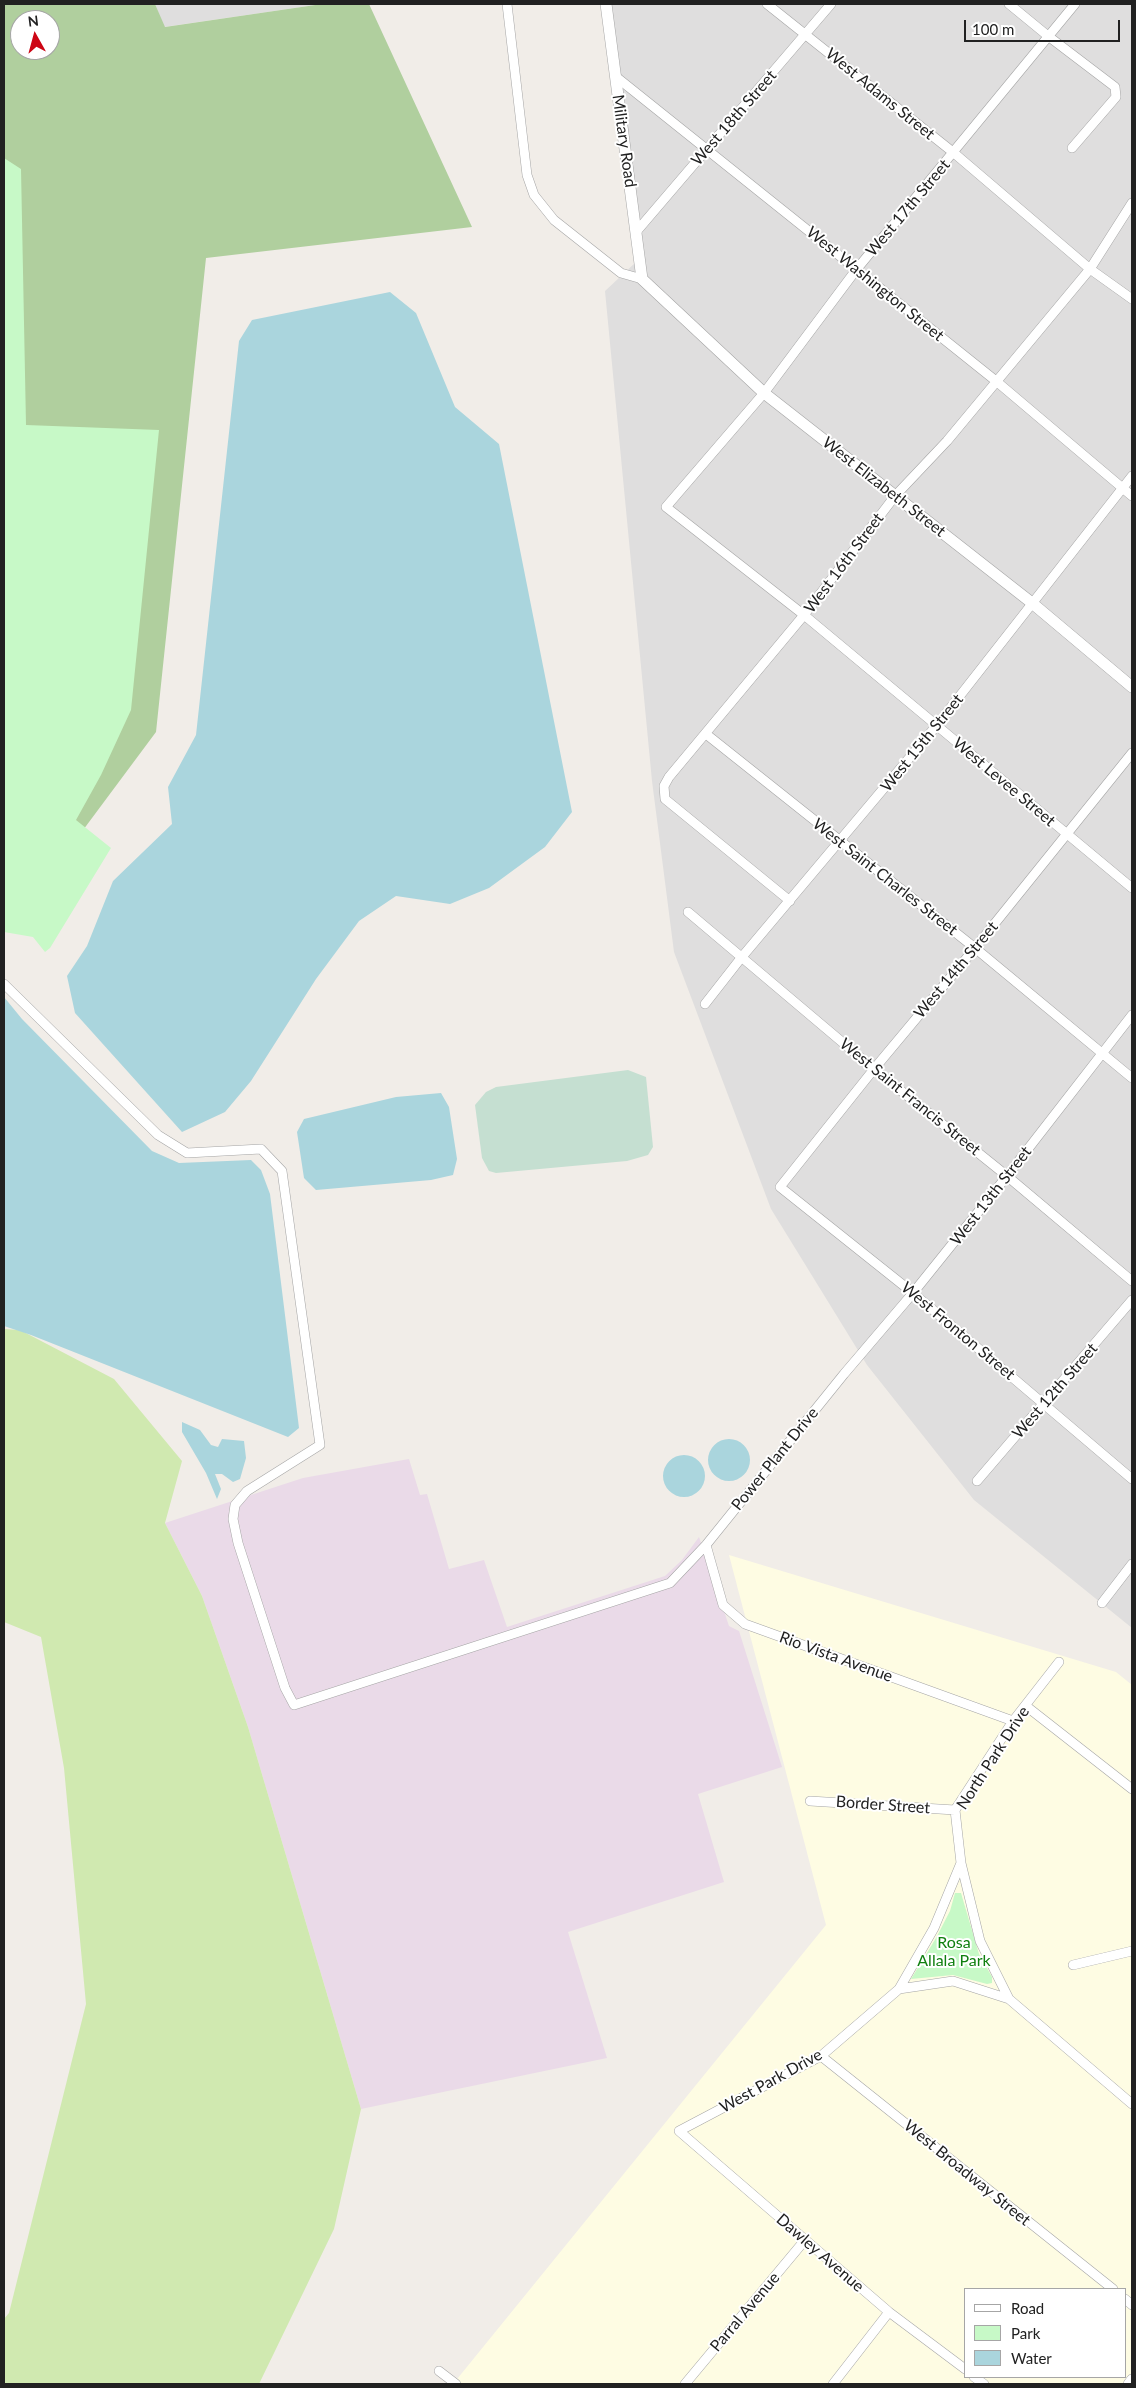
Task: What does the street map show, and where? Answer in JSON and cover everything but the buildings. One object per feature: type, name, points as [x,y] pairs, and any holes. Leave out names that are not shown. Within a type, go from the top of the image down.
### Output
[{"type":"street","points":[[507,4],[527,175],[534,195],[554,220],[621,273],[642,279]]},
{"type":"street","name":"Military Road","points":[[607,4],[642,279]]},
{"type":"street","name":"West Adams Street","points":[[767,4],[954,153],[1090,269],[1132,299]]},
{"type":"street","name":"West 18th Street","points":[[636,232],[831,4]]},
{"type":"street","points":[[1009,4],[1115,87],[1116,97],[1072,148]]},
{"type":"street","name":"West 17th Street","points":[[666,507],[764,393],[856,270],[1075,4]]},
{"type":"street","name":"West Washington Street","points":[[615,76],[996,381],[1132,496]]},
{"type":"street","name":"West 16th Street","points":[[790,902],[665,799],[664,786],[669,777],[804,615],[895,496],[947,441],[1090,269],[1132,203]]},
{"type":"street","name":"West Elizabeth Street","points":[[642,279],[764,393],[1032,603],[1132,687]]},
{"type":"street","name":"West 15th Street","points":[[706,1004],[741,958],[937,725],[1132,476]]},
{"type":"street","name":"West Levee Street","points":[[666,507],[804,615],[1132,888]]},
{"type":"street","name":"West Saint Charles Street","points":[[706,734],[975,948],[1132,1078]]},
{"type":"street","name":"West 14th Street","points":[[780,1187],[1132,753]]},
{"type":"street","name":"West Saint Francis Street","points":[[688,912],[874,1069],[1007,1176],[1132,1281]]},
{"type":"street","name":"Power Plant Drive","points":[[4,984],[158,1135],[187,1153],[261,1149],[282,1171],[320,1445],[247,1490],[235,1505],[233,1520],[238,1543],[282,1680],[294,1705],[654,1590],[670,1583],[706,1545],[844,1374]]},
{"type":"street","name":"West 13th Street","points":[[844,1374],[913,1293],[1007,1176],[1132,1015]]},
{"type":"street","name":"West Fronton Street","points":[[780,1187],[913,1293],[1132,1479]]},
{"type":"street","name":"West 12th Street","points":[[977,1482],[1132,1300]]},
{"type":"street","name":"Rio Vista Avenue","points":[[706,1545],[723,1605],[744,1624],[1014,1721]]},
{"type":"street","points":[[1102,1603],[1132,1564]]},
{"type":"street","name":"North Park Drive","points":[[1009,1999],[980,1941],[961,1863],[955,1810],[1014,1721],[1059,1662]]},
{"type":"street","points":[[1026,1706],[1132,1789]]},
{"type":"street","name":"Border Street","points":[[810,1801],[955,1810]]},
{"type":"street","name":"North Park Drive","points":[[899,1989],[934,1928],[961,1863]]},
{"type":"street","points":[[1073,1965],[1132,1951]]},
{"type":"street","points":[[899,1989],[953,1981],[1009,1999],[1132,2104]]},
{"type":"street","name":"West Park Drive","points":[[679,2131],[821,2056],[899,1989]]},
{"type":"street","name":"West Broadway Street","points":[[821,2056],[1112,2288]]},
{"type":"street","name":"Dawley Avenue","points":[[679,2131],[889,2312],[964,2369]]},
{"type":"street","name":"Parral Avenue","points":[[685,2384],[804,2240]]},
{"type":"street","points":[[834,2384],[889,2312]]},
{"type":"street","points":[[439,2371],[456,2384]]},
{"type":"street","points":[[1129,2384],[1132,2380]]},
{"type":"shaded area","points":[[155,4],[322,4],[164,27]]},
{"type":"shaded area","points":[[607,4],[1132,4],[1132,1628],[974,1500],[867,1365],[771,1209],[674,952],[652,781],[605,291],[636,262]]},
{"type":"shaded area","points":[[409,1459],[420,1495],[427,1494],[449,1569],[484,1560],[507,1627],[665,1576],[682,1560],[699,1537],[729,1626],[739,1631],[782,1767],[698,1794],[724,1882],[568,1932],[607,2058],[361,2109],[248,1727],[202,1596],[165,1523],[303,1478]]},
{"type":"shaded area","points":[[729,1555],[1116,1672],[1132,1685],[1132,2384],[453,2384],[826,1925]]},
{"type":"green space","points":[[4,4],[155,4],[165,27],[322,4],[369,4],[472,227],[206,258],[156,732],[34,896],[4,906]]},
{"type":"green space","points":[[4,158],[21,169],[26,425],[159,430],[131,710],[101,775],[76,820],[111,848],[50,948],[45,952],[33,937],[4,932]]},
{"type":"green space","points":[[628,1070],[646,1077],[653,1147],[648,1155],[627,1161],[496,1173],[489,1171],[482,1158],[475,1105],[486,1092],[496,1087]]},
{"type":"green space","points":[[4,1329],[20,1330],[114,1379],[182,1461],[165,1523],[202,1596],[248,1727],[361,2109],[334,2229],[259,2384],[4,2384],[4,2319],[9,2313],[86,2004],[64,1768],[41,1637],[4,1622]]},
{"type":"green space","name":"Rosa Allala Park","points":[[955,1893],[961,1893],[979,1954],[992,1977],[992,1983],[987,1984],[953,1975],[911,1979],[950,1911]]},
{"type":"water","points":[[390,292],[416,313],[455,407],[499,444],[572,812],[545,847],[489,888],[450,904],[396,896],[359,921],[316,979],[251,1081],[225,1112],[182,1132],[75,1013],[67,976],[87,946],[113,881],[172,824],[168,787],[196,735],[239,341],[252,320]]},
{"type":"water","points":[[4,997],[22,1019],[152,1151],[179,1163],[251,1160],[261,1170],[270,1194],[299,1428],[288,1437],[4,1326]]},
{"type":"water","points":[[441,1093],[449,1107],[457,1159],[453,1175],[431,1180],[316,1190],[304,1178],[297,1132],[304,1119],[396,1097]]},
{"type":"water","points":[[182,1422],[200,1430],[211,1445],[218,1447],[222,1439],[244,1441],[246,1458],[240,1479],[233,1482],[222,1474],[215,1474],[221,1489],[217,1499],[206,1473],[182,1432]]},
{"type":"water","points":[[729,1439],[744,1445],[750,1460],[744,1475],[729,1481],[714,1475],[708,1460],[714,1445]]},
{"type":"water","points":[[684,1455],[699,1461],[705,1476],[699,1491],[684,1497],[669,1491],[663,1476],[669,1461]]}]
